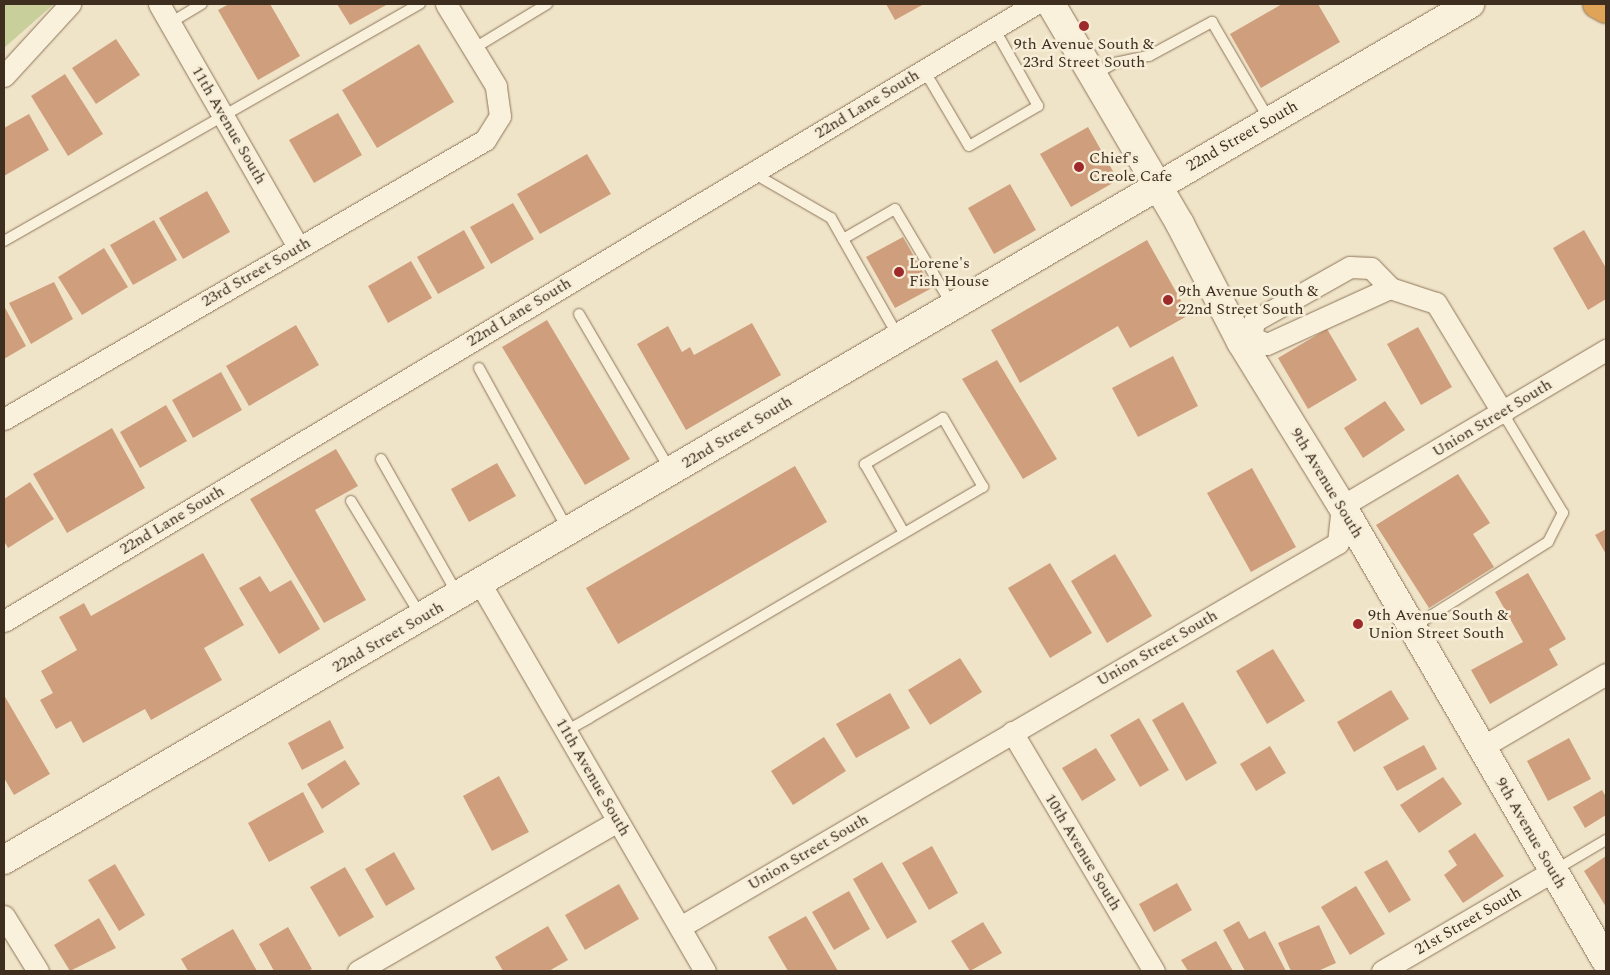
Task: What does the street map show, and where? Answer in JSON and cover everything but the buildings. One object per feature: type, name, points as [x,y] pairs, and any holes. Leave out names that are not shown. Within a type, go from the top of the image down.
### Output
[{"type":"highway","points":[[1597,4],[1606,9]]},
{"type":"street","points":[[4,76],[70,4]]},
{"type":"street","name":"11th Avenue South","points":[[159,4],[298,247]]},
{"type":"street","points":[[446,4],[473,48]]},
{"type":"street","name":"22nd Lane South","points":[[4,621],[1035,4]]},
{"type":"street","name":"9th Avenue South","points":[[1051,4],[1606,961]]},
{"type":"street","name":"22nd Street South","points":[[6,854],[421,617],[1157,184],[1470,4]]},
{"type":"street","name":"23rd Street South","points":[[4,419],[484,140],[500,116],[496,86],[473,48]]},
{"type":"street","points":[[1390,288],[1268,344],[1246,339],[1254,321],[1350,267],[1371,268],[1390,288],[1436,302],[1503,413]]},
{"type":"street","name":"Union Street South","points":[[680,927],[1338,542],[1342,506],[1503,413],[1606,350]]},
{"type":"street","name":"11th Avenue South","points":[[469,589],[566,732],[706,971]]},
{"type":"street","points":[[1482,747],[1606,674]]},
{"type":"street","name":"10th Avenue South","points":[[1012,732],[1154,971]]},
{"type":"street","points":[[358,971],[618,821]]},
{"type":"street","name":"21st Street South","points":[[1382,971],[1553,871]]},
{"type":"street","points":[[4,916],[38,971]]},
{"type":"lane","points":[[170,23],[202,4]]},
{"type":"lane","points":[[4,241],[223,114],[420,4]]},
{"type":"lane","points":[[473,48],[547,4]]},
{"type":"lane","points":[[1093,75],[1115,62],[1149,56],[1212,22],[1269,120]]},
{"type":"lane","points":[[924,70],[969,146],[1038,106],[994,28]]},
{"type":"lane","points":[[753,172],[831,218],[898,337]]},
{"type":"lane","points":[[843,239],[895,209],[952,305]]},
{"type":"lane","points":[[579,314],[670,471]]},
{"type":"lane","points":[[479,368],[569,531]]},
{"type":"lane","points":[[1412,627],[1548,542],[1563,513],[1503,413]]},
{"type":"lane","points":[[566,732],[904,533],[983,486],[944,418],[865,464],[904,533]]},
{"type":"lane","points":[[381,459],[469,589]]},
{"type":"lane","points":[[351,501],[421,617]]},
{"type":"lane","points":[[1553,871],[1606,840]]},
{"type":"green space","points":[[4,4],[54,4],[4,48]]},
{"type":"place","name":"9th Avenue South & 23rd Street South","points":[[1084,26]]},
{"type":"place","name":"Chief's Creole Cafe","points":[[1079,167]]},
{"type":"place","name":"Lorene's Fish House","points":[[899,272]]},
{"type":"place","name":"9th Avenue South & 22nd Street South","points":[[1168,300]]},
{"type":"place","name":"9th Avenue South & Union Street South","points":[[1358,624]]}]
